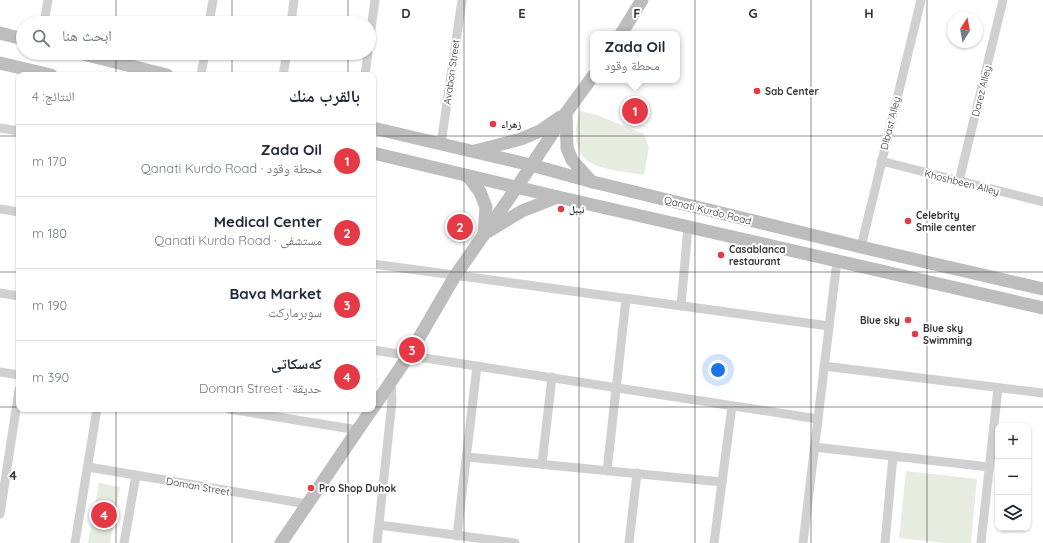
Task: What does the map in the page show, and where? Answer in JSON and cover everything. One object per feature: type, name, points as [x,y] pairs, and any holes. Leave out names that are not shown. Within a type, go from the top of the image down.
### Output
[{"type":"street","points":[[45,16],[48,0]]},
{"type":"street","points":[[210,16],[212,0]]},
{"type":"street","points":[[292,16],[294,0]]},
{"type":"street","points":[[373,16],[375,0]]},
{"type":"street","name":"Avabon Street","points":[[441,144],[462,0]]},
{"type":"street","points":[[623,31],[642,0]]},
{"type":"street","name":"Dlbast Alley","points":[[861,247],[921,0]]},
{"type":"street","name":"Darez Alley","points":[[959,181],[1003,0]]},
{"type":"street","points":[[0,33],[16,37]]},
{"type":"street","points":[[107,60],[155,72]]},
{"type":"street","points":[[201,72],[203,60]]},
{"type":"street","points":[[284,72],[286,60]]},
{"type":"street","points":[[365,72],[367,60]]},
{"type":"street","points":[[0,62],[39,72]]},
{"type":"street","points":[[376,404],[409,355],[455,276],[518,187],[566,113],[590,80]]},
{"type":"street","points":[[472,152],[521,139],[540,131],[566,113]]},
{"type":"street","points":[[566,113],[567,148],[572,160],[593,182]]},
{"type":"street","points":[[0,128],[16,131]]},
{"type":"street","name":"Qanati Kurdo Road","points":[[376,129],[531,165],[593,182],[861,247],[1043,289]]},
{"type":"street","name":"Qanati Kurdo Road","points":[[376,154],[1043,308]]},
{"type":"street","name":"Khoshbeen Alley","points":[[881,162],[1043,201]]},
{"type":"street","points":[[468,176],[480,192],[486,207],[484,234]]},
{"type":"street","points":[[484,234],[522,210],[558,197]]},
{"type":"street","points":[[0,209],[16,212]]},
{"type":"street","points":[[681,306],[688,227]]},
{"type":"street","points":[[803,543],[837,261]]},
{"type":"street","points":[[376,264],[829,326]]},
{"type":"street","points":[[0,293],[16,296]]},
{"type":"street","points":[[607,471],[626,299]]},
{"type":"street","points":[[376,350],[818,419]]},
{"type":"street","points":[[457,536],[476,366]]},
{"type":"street","points":[[824,366],[1043,393]]},
{"type":"street","points":[[0,372],[16,375]]},
{"type":"street","points":[[542,464],[552,378]]},
{"type":"street","points":[[377,543],[392,401],[391,381]]},
{"type":"street","points":[[981,543],[998,388]]},
{"type":"street","points":[[714,543],[732,406]]},
{"type":"street","points":[[0,514],[16,410]]},
{"type":"street","points":[[75,543],[97,412]]},
{"type":"street","points":[[247,412],[358,430]]},
{"type":"street","points":[[282,543],[370,412]]},
{"type":"street","points":[[814,447],[989,467]]},
{"type":"street","points":[[885,543],[893,456]]},
{"type":"street","points":[[467,457],[722,482]]},
{"type":"street","name":"Doman Street","points":[[88,467],[307,504]]},
{"type":"street","points":[[629,543],[637,473]]},
{"type":"street","points":[[124,543],[136,475]]},
{"type":"street","points":[[379,525],[515,543]]},
{"type":"shaded area","points":[[580,111],[597,115],[644,134],[649,147],[644,175],[607,169],[595,165],[582,155],[577,142],[576,134],[576,126]]},
{"type":"shaded area","points":[[906,471],[977,479],[971,543],[943,543],[899,538]]},
{"type":"shaded area","points":[[99,483],[120,487],[110,543],[88,543]]},
{"type":"place","name":"Sab Center","points":[[757,91]]},
{"type":"place","name":"Zada Oil","points":[[635,111]]},
{"type":"place","name":"زهراء","points":[[493,124]]},
{"type":"place","name":"نيبل","points":[[561,209]]},
{"type":"place","name":"Celebrity Smile center","points":[[908,221]]},
{"type":"place","name":"Medical Center","points":[[460,227]]},
{"type":"place","name":"Casablanca restaurant","points":[[721,255]]},
{"type":"place","name":"Blue sky","points":[[908,320]]},
{"type":"place","name":"Blue sky Swimming","points":[[915,334]]},
{"type":"place","name":"Bava Market","points":[[412,350]]},
{"type":"place","name":"Pro Shop Duhok","points":[[311,488]]},
{"type":"place","name":"کەسکاتی","points":[[104,515]]}]
